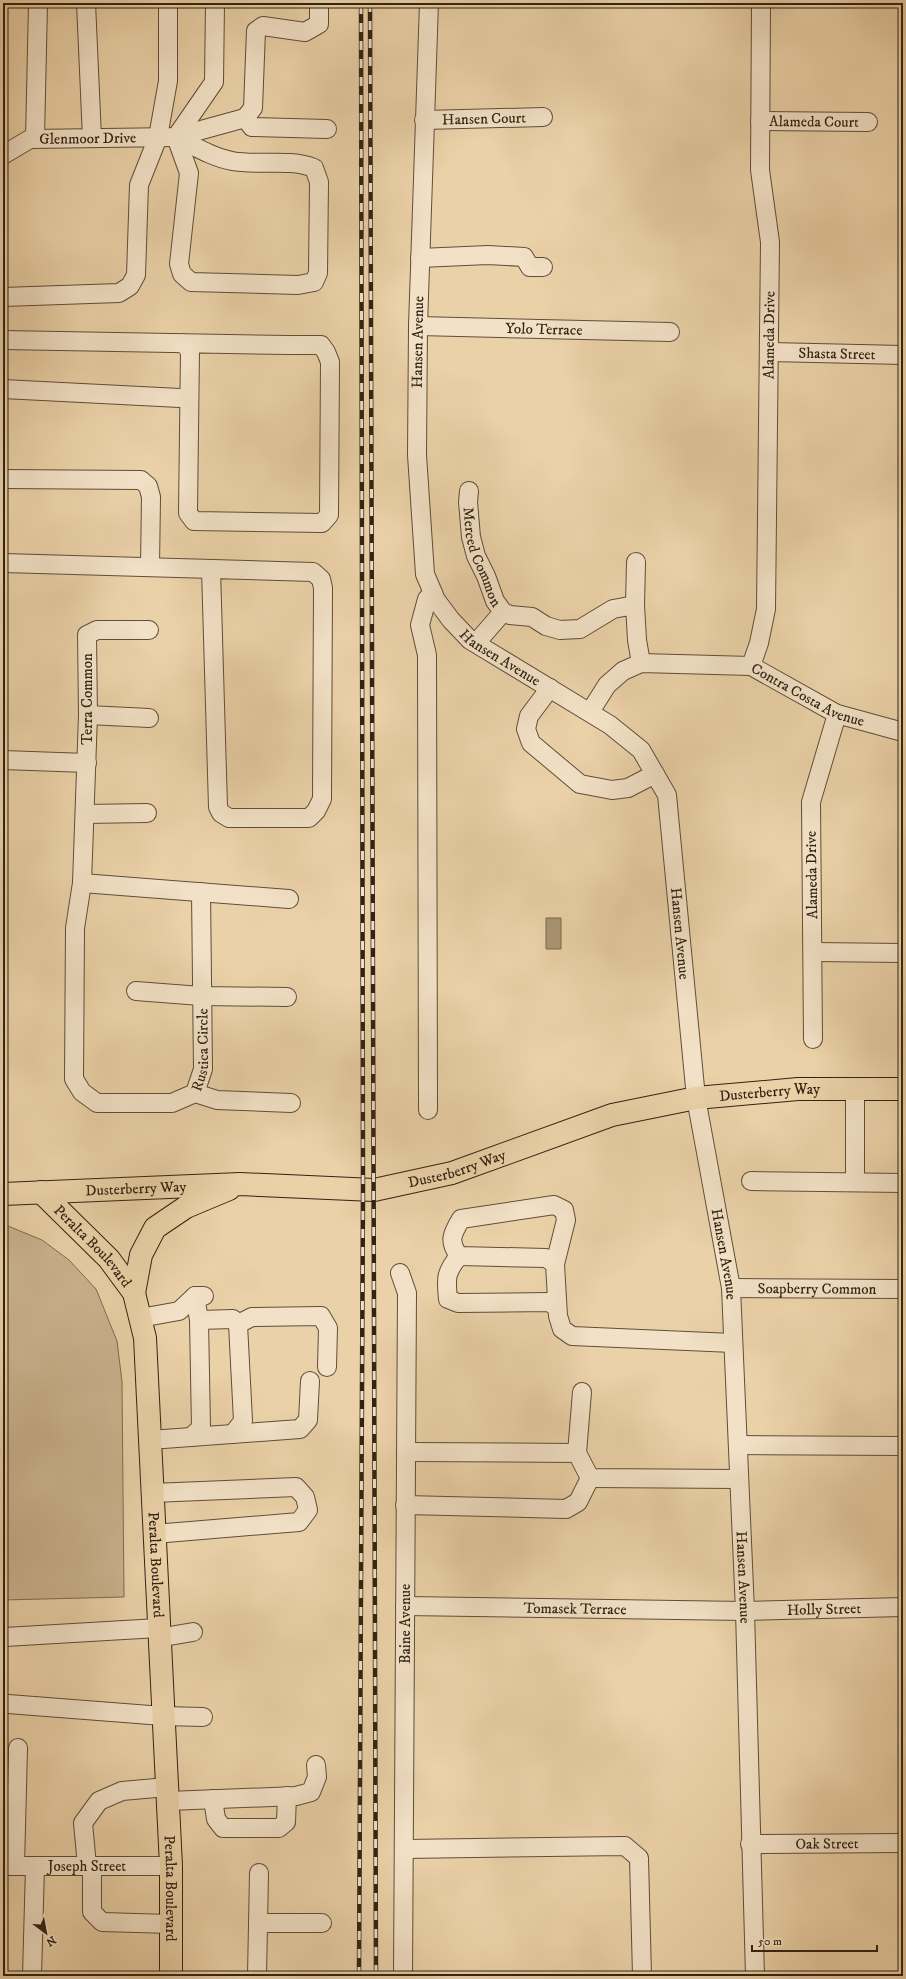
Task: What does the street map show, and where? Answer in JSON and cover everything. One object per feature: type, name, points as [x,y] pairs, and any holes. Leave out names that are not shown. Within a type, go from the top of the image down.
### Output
[{"type":"main road","name":"Dusterberry Way","points":[[3,1194],[240,1184],[374,1190],[452,1173],[612,1115],[696,1098],[798,1089],[903,1089]]},
{"type":"main road","points":[[134,1293],[140,1256],[155,1228],[186,1207],[240,1184]]},
{"type":"main road","name":"Peralta Boulevard","points":[[41,1192],[110,1258],[134,1293],[145,1338],[158,1633],[171,1866],[171,1976]]},
{"type":"street","points":[[35,139],[38,3]]},
{"type":"street","points":[[86,3],[92,138]]},
{"type":"street","points":[[3,297],[119,293],[130,286],[136,275],[139,185],[158,137],[168,81],[168,3]]},
{"type":"street","points":[[176,137],[214,82],[215,3]]},
{"type":"street","points":[[176,137],[246,118],[253,108],[256,31],[263,26],[305,32],[319,24],[319,3]]},
{"type":"street","name":"Hansen Avenue","points":[[429,3],[418,326],[417,455],[425,574],[436,600],[451,620],[476,643],[610,725],[641,750],[667,795],[696,1098],[731,1288],[745,1611],[750,1844],[755,1976]]},
{"type":"street","name":"Alameda Drive","points":[[751,666],[759,643],[766,609],[770,352],[770,242],[760,170],[761,3]]},
{"type":"street","name":"Hansen Court","points":[[424,120],[543,117]]},
{"type":"street","points":[[246,118],[252,127],[327,129]]},
{"type":"street","name":"Alameda Court","points":[[760,121],[868,122]]},
{"type":"street","points":[[176,137],[215,157],[233,162],[301,163],[314,168],[319,182],[318,273],[314,282],[298,285],[191,282],[182,274],[179,264],[189,173],[176,137]]},
{"type":"street","name":"Glenmoor Drive","points":[[3,155],[30,139],[176,137]]},
{"type":"street","points":[[420,258],[508,255],[524,256],[530,267],[543,268]]},
{"type":"street","name":"Yolo Terrace","points":[[418,326],[670,332]]},
{"type":"street","points":[[3,340],[321,345],[330,362],[329,515],[322,523],[194,521],[188,513],[190,351],[183,343]]},
{"type":"street","name":"Shasta Street","points":[[770,352],[903,355]]},
{"type":"street","points":[[3,390],[180,398]]},
{"type":"street","points":[[3,479],[141,480],[148,486],[151,497],[150,567]]},
{"type":"street","name":"Merced Common","points":[[469,491],[468,502],[471,537],[476,556],[486,576],[495,601],[503,612],[510,615],[532,617],[546,626],[560,630],[580,628],[612,609],[635,605]]},
{"type":"street","points":[[636,562],[635,605],[637,640],[641,663]]},
{"type":"street","points":[[3,563],[150,567],[312,572],[321,579],[323,588],[322,800],[316,811],[309,818],[229,818],[221,813],[218,806],[211,569]]},
{"type":"street","points":[[428,1110],[427,655],[420,624],[427,599],[433,593]]},
{"type":"street","points":[[476,643],[503,612]]},
{"type":"street","name":"Terra Common","points":[[87,763],[87,636],[97,630],[149,630]]},
{"type":"street","name":"Contra Costa Avenue","points":[[590,712],[607,685],[623,671],[641,663],[751,666],[836,714],[903,732]]},
{"type":"street","points":[[550,688],[529,716],[526,729],[531,743],[580,784],[612,790],[628,788],[655,774]]},
{"type":"street","name":"Alameda Drive","points":[[813,1039],[811,802],[836,714]]},
{"type":"street","points":[[88,715],[149,718]]},
{"type":"street","points":[[3,760],[87,763]]},
{"type":"street","name":"Rustica Circle","points":[[87,763],[82,883],[75,928],[74,1079],[82,1092],[97,1103],[172,1103],[195,1093],[203,1069],[201,892]]},
{"type":"street","points":[[85,814],[147,814]]},
{"type":"street","points":[[82,883],[289,899]]},
{"type":"street","points":[[813,952],[903,953]]},
{"type":"street","points":[[136,991],[201,996],[287,996]]},
{"type":"street","points":[[855,1089],[855,1181]]},
{"type":"street","points":[[195,1093],[217,1100],[291,1103]]},
{"type":"street","points":[[751,1181],[855,1181],[903,1183]]},
{"type":"street","points":[[459,1256],[453,1248],[452,1234],[461,1219],[554,1205],[564,1210],[566,1220],[555,1264],[557,1307],[562,1329],[572,1336],[733,1343]]},
{"type":"street","points":[[459,1256],[546,1258],[555,1264]]},
{"type":"street","points":[[459,1256],[452,1265],[446,1278],[448,1300],[458,1303],[549,1302],[557,1307]]},
{"type":"street","name":"Baine Avenue","points":[[400,1274],[407,1293],[403,1976]]},
{"type":"street","name":"Soapberry Common","points":[[731,1288],[903,1289]]},
{"type":"street","points":[[140,1318],[179,1311],[200,1296],[201,1428],[191,1437]]},
{"type":"street","points":[[238,1324],[252,1317],[321,1316],[328,1328],[328,1367]]},
{"type":"street","points":[[199,1320],[233,1320],[238,1324],[243,1421],[233,1434]]},
{"type":"street","points":[[150,1440],[300,1429],[308,1420],[310,1381]]},
{"type":"street","points":[[582,1392],[577,1453],[590,1478]]},
{"type":"street","points":[[738,1445],[903,1446]]},
{"type":"street","points":[[406,1452],[577,1453]]},
{"type":"street","points":[[590,1478],[739,1479]]},
{"type":"street","points":[[406,1505],[566,1509],[578,1502],[590,1478]]},
{"type":"street","points":[[152,1492],[296,1487],[305,1497],[308,1510],[299,1522],[154,1534]]},
{"type":"street","name":"Tomasek Terrace","points":[[405,1606],[745,1611]]},
{"type":"street","name":"Holly Street","points":[[745,1611],[903,1607]]},
{"type":"street","points":[[5,1637],[193,1632]]},
{"type":"street","points":[[8,1704],[163,1716],[203,1717]]},
{"type":"street","points":[[9,1866],[18,1748]]},
{"type":"street","points":[[170,1924],[102,1922],[92,1912],[89,1866],[83,1823],[99,1801],[122,1791],[213,1799],[287,1796],[311,1792],[317,1776],[316,1765]]},
{"type":"street","points":[[213,1799],[216,1819],[223,1828],[279,1828],[286,1822],[287,1796]]},
{"type":"street","name":"Oak Street","points":[[750,1844],[903,1843]]},
{"type":"street","points":[[404,1849],[625,1846],[639,1858],[642,1976]]},
{"type":"street","name":"Joseph Street","points":[[9,1866],[171,1866]]},
{"type":"street","points":[[32,1976],[35,1866]]},
{"type":"street","points":[[257,1976],[259,1873]]},
{"type":"street","points":[[258,1923],[322,1923]]},
{"type":"shaded area","points":[[546,918],[561,918],[561,949],[546,949]]},
{"type":"shaded area","points":[[3,1224],[42,1240],[69,1260],[96,1289],[117,1341],[122,1382],[124,1597],[3,1600]]},
{"type":"railway","points":[[359,1976],[363,1191],[361,3]]},
{"type":"railway","points":[[370,3],[376,1976]]}]
